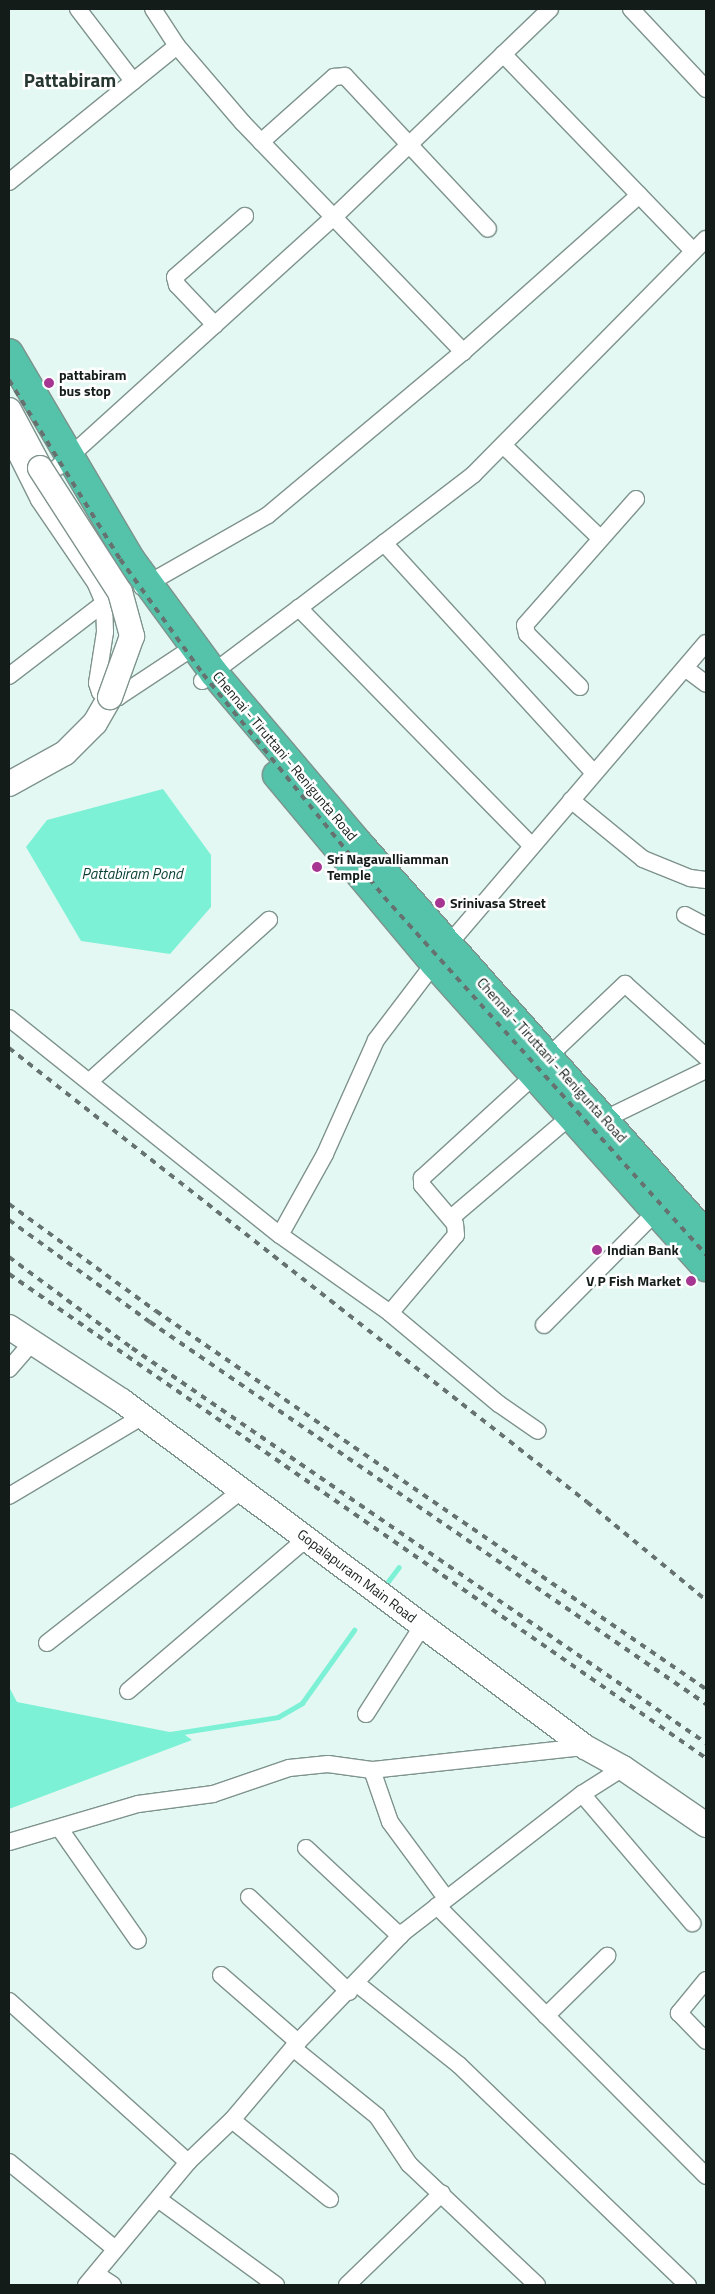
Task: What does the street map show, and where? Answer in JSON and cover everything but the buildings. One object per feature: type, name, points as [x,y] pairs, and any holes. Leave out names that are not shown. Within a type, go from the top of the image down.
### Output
[{"type":"highway","name":"Chennai - Tiruttani - Renigunta Road","points":[[9,354],[57,465]]},
{"type":"highway","name":"Chennai - Tiruttani - Renigunta Road","points":[[9,389],[57,465],[143,587],[344,858],[441,954],[543,1065],[605,1119],[706,1235]]},
{"type":"highway","name":"Chennai - Tiruttani - Renigunta Road","points":[[543,1065],[572,1115],[706,1267]]},
{"type":"street","points":[[78,9],[133,81]]},
{"type":"street","points":[[153,9],[177,46],[262,142],[463,352]]},
{"type":"street","points":[[57,465],[333,218],[550,9]]},
{"type":"street","points":[[631,9],[706,89]]},
{"type":"street","points":[[9,180],[177,46]]},
{"type":"street","points":[[503,54],[693,251]]},
{"type":"street","points":[[262,142],[338,75],[345,76],[407,146],[488,229]]},
{"type":"street","points":[[143,587],[268,515],[463,352],[639,195]]},
{"type":"street","points":[[215,325],[177,284],[175,277],[245,216]]},
{"type":"street","points":[[208,677],[474,474],[706,239]]},
{"type":"street","points":[[9,410],[57,465],[120,592],[132,636],[110,697],[94,723],[65,753],[9,784]]},
{"type":"street","points":[[9,440],[39,500],[96,584],[104,603],[105,632],[96,683],[105,695],[118,697],[189,651]]},
{"type":"street","points":[[503,445],[600,538]]},
{"type":"street","points":[[580,687],[527,634],[525,625],[636,499]]},
{"type":"street","points":[[384,543],[594,773]]},
{"type":"street","points":[[9,676],[104,603]]},
{"type":"street","points":[[299,608],[531,845]]},
{"type":"street","points":[[280,1235],[325,1154],[376,1040],[441,954],[531,845],[706,643]]},
{"type":"street","points":[[685,668],[706,684]]},
{"type":"street","points":[[571,800],[643,859],[690,878],[706,880]]},
{"type":"street","points":[[685,915],[706,926]]},
{"type":"street","points":[[90,1081],[269,920]]},
{"type":"street","points":[[390,1313],[454,1238],[457,1229],[451,1218],[422,1185],[422,1178],[543,1065],[625,984],[706,1057]]},
{"type":"street","points":[[9,1018],[280,1235],[390,1313],[499,1404],[538,1431]]},
{"type":"street","points":[[605,1119],[706,1070]]},
{"type":"street","points":[[451,1218],[572,1115]]},
{"type":"street","points":[[544,1325],[657,1211]]},
{"type":"street","name":"Gopalapuram Main Road","points":[[9,1327],[33,1341],[307,1538],[585,1747],[623,1768],[706,1825]]},
{"type":"street","points":[[9,1369],[33,1341]]},
{"type":"street","points":[[9,1496],[140,1418]]},
{"type":"street","points":[[47,1643],[241,1490]]},
{"type":"street","points":[[128,1691],[307,1538]]},
{"type":"street","points":[[366,1714],[422,1625]]},
{"type":"street","points":[[9,1842],[60,1829],[138,1804],[213,1794],[289,1768],[328,1764],[372,1770],[585,1747]]},
{"type":"street","points":[[113,2285],[91,2280],[114,2248],[188,2162],[232,2120],[295,2045],[353,1987],[400,1936],[441,1902],[582,1794],[623,1768]]},
{"type":"street","points":[[372,1770],[390,1822],[441,1902],[546,2016],[706,2176]]},
{"type":"street","points":[[582,1794],[692,1923]]},
{"type":"street","points":[[60,1829],[138,1941]]},
{"type":"street","points":[[306,1848],[400,1936]]},
{"type":"street","points":[[249,1897],[353,1987],[459,2065],[688,2285]]},
{"type":"street","points":[[546,2016],[607,1956]]},
{"type":"street","points":[[221,1975],[295,2045],[377,2116],[408,2164],[442,2193],[537,2285]]},
{"type":"street","points":[[706,1980],[679,2013],[706,2041]]},
{"type":"street","points":[[9,2001],[188,2162]]},
{"type":"street","points":[[232,2120],[330,2199]]},
{"type":"street","points":[[9,2162],[114,2248]]},
{"type":"street","points":[[347,2285],[442,2193]]},
{"type":"street","points":[[158,2199],[276,2285]]},
{"type":"water","name":"Pattabiram Pond","points":[[163,789],[211,855],[211,907],[170,954],[81,941],[26,847],[47,820]]},
{"type":"water","points":[[9,1687],[17,1702],[185,1735],[192,1740],[9,1809]]},
{"type":"waterway","points":[[386,1584],[399,1567]]},
{"type":"waterway","points":[[170,1734],[278,1717],[302,1703],[354,1630]]},
{"type":"railway","points":[[9,380],[120,559],[203,674],[384,897],[706,1255]]},
{"type":"railway","points":[[9,1048],[587,1502],[706,1600]]},
{"type":"railway","points":[[9,1204],[156,1311],[706,1689]]},
{"type":"railway","points":[[9,1220],[150,1322],[706,1704]]},
{"type":"railway","points":[[9,1257],[132,1348],[706,1743]]},
{"type":"railway","points":[[9,1274],[706,1758]]},
{"type":"place","name":"pattabiram bus stop","points":[[49,383]]},
{"type":"place","name":"Sri Nagavalliamman Temple","points":[[317,867]]},
{"type":"place","name":"Srinivasa Street","points":[[440,903]]},
{"type":"place","name":"Indian Bank","points":[[597,1250]]},
{"type":"place","name":"V P Fish Market","points":[[691,1281]]},
{"type":"district","name":"Pattabiram","points":[[70,80]]}]
